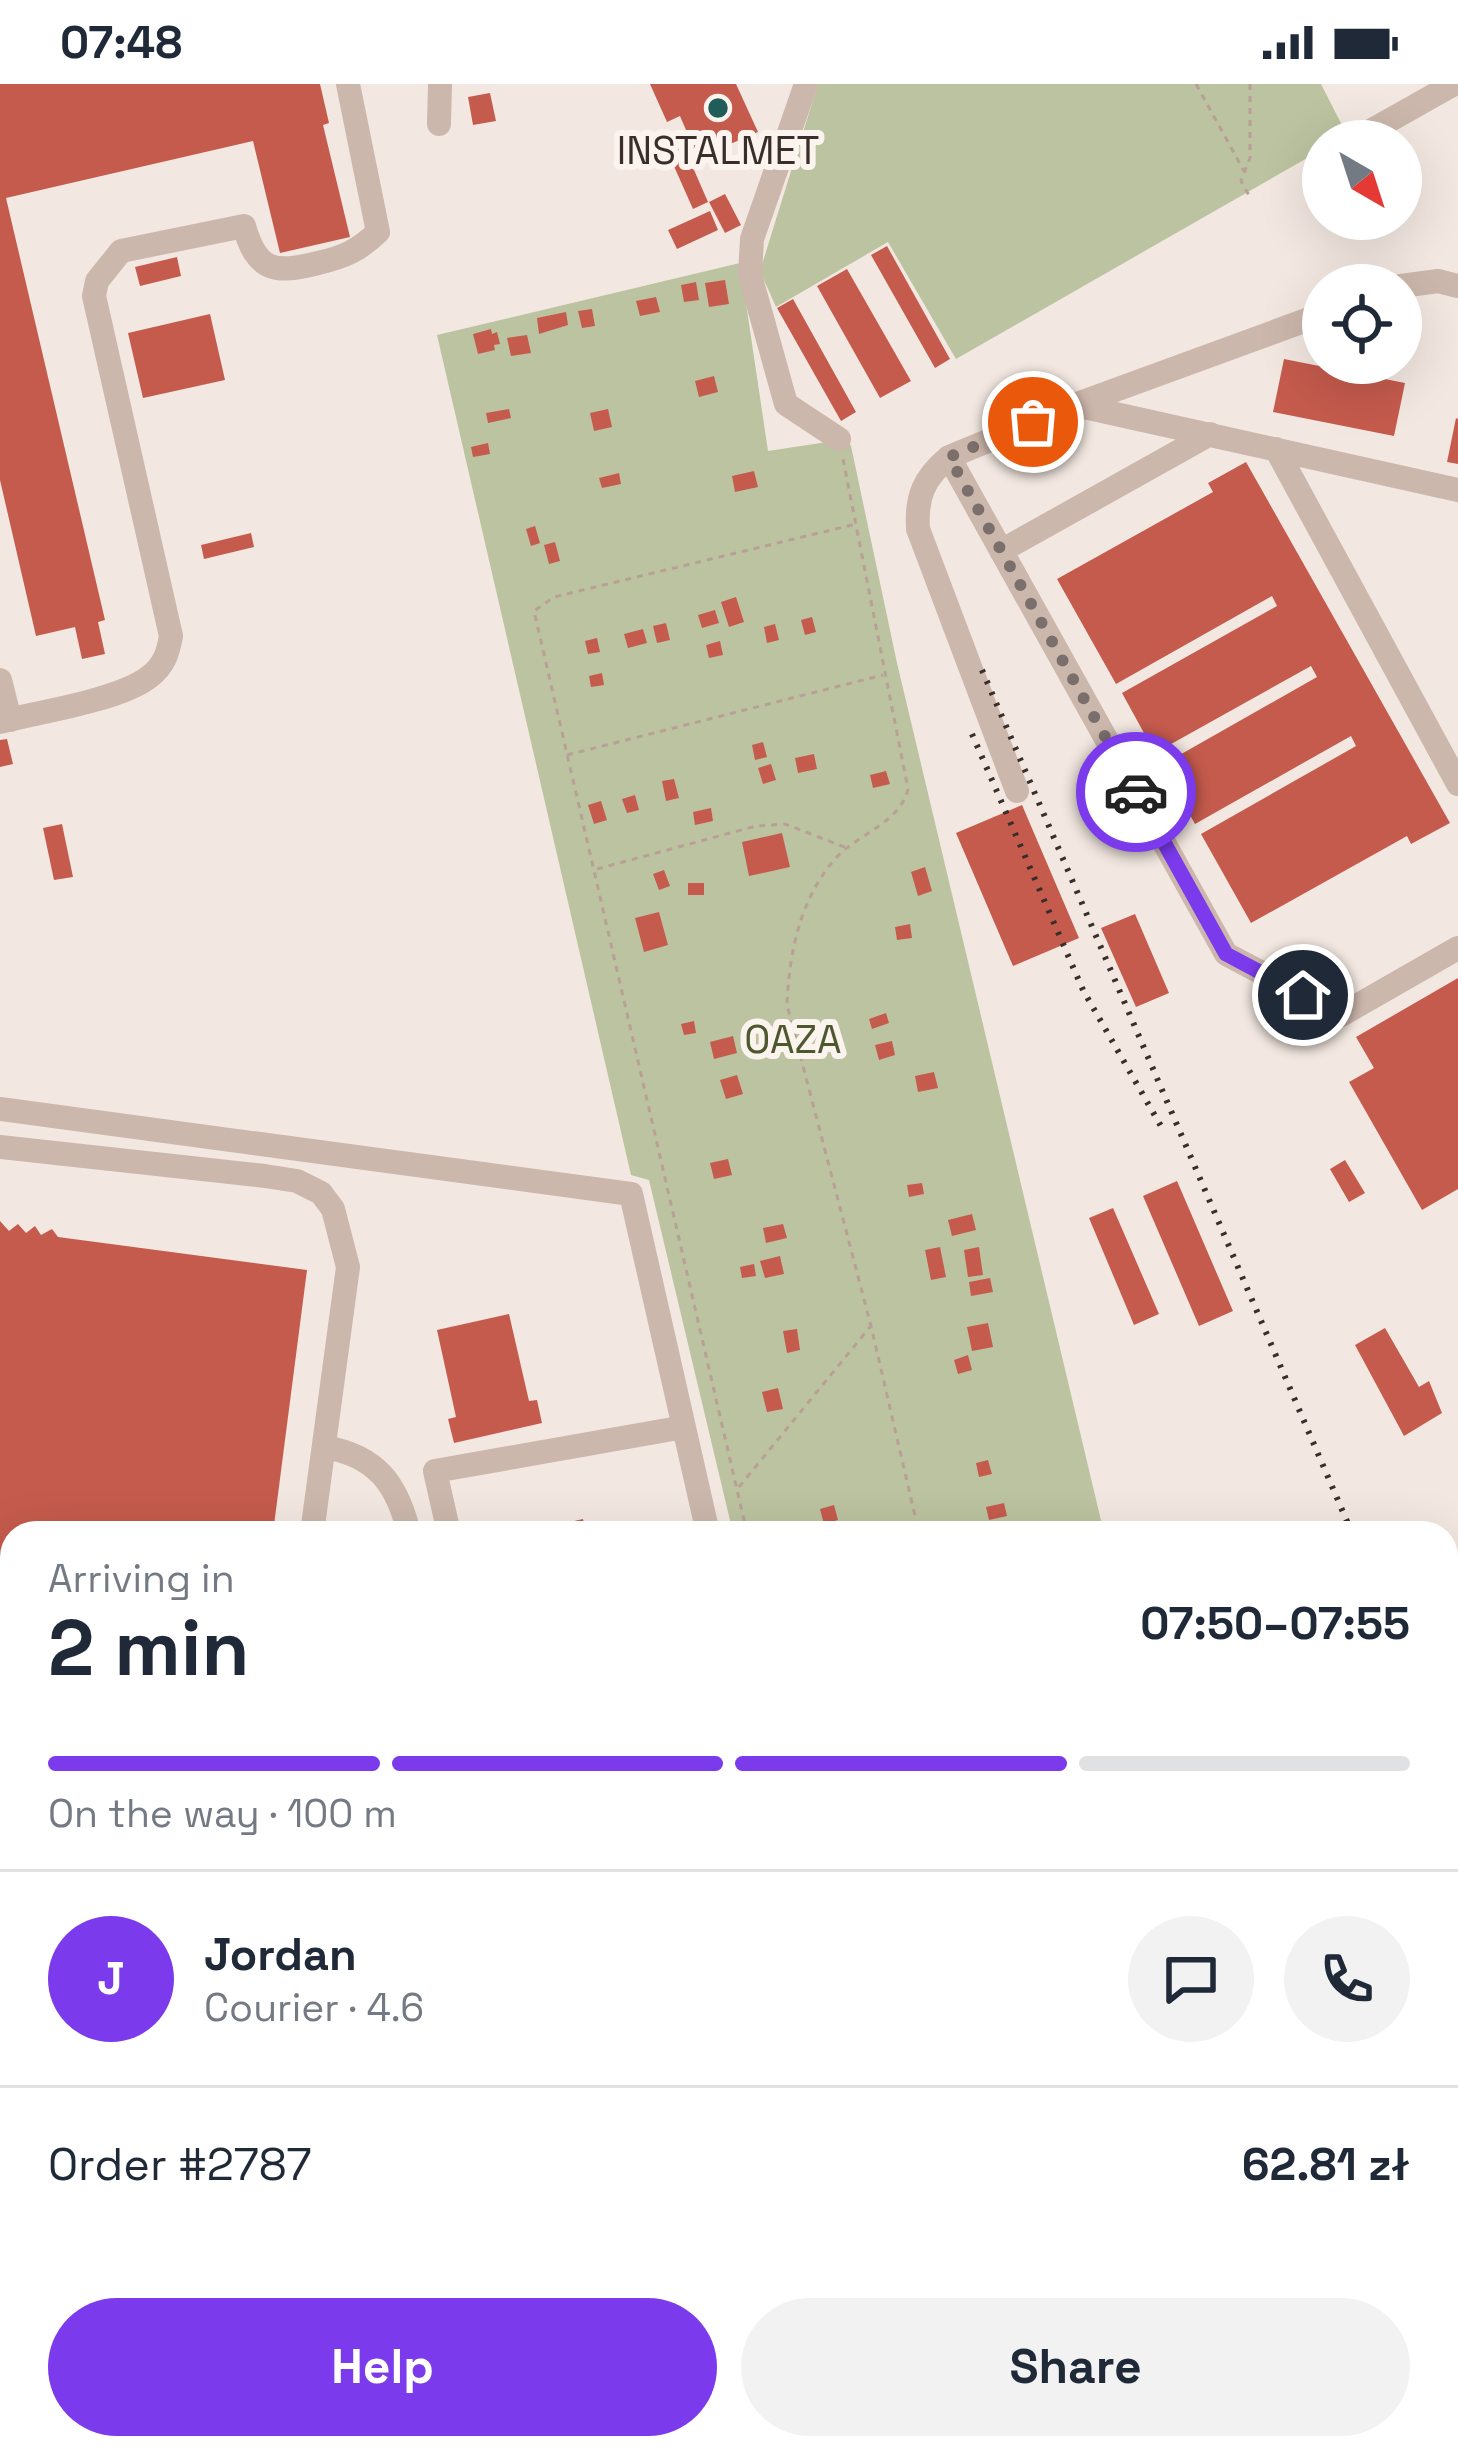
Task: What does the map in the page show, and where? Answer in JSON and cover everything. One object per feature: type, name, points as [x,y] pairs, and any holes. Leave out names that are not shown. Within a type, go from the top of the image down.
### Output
[{"type":"street","points":[[0,680],[5,721],[122,691],[149,677],[167,658],[171,635],[94,296],[97,281],[121,251],[244,226],[251,249],[266,266],[285,271],[353,255],[378,232],[348,84]]},
{"type":"street","points":[[440,84],[440,124]]},
{"type":"street","points":[[806,84],[752,239],[750,275],[786,404],[839,439]]},
{"type":"street","points":[[1390,120],[1454,84]]},
{"type":"street","points":[[1422,283],[1458,286]]},
{"type":"street","points":[[1017,791],[918,529],[920,493],[930,473],[949,457],[1075,405],[1302,322]]},
{"type":"street","points":[[1075,405],[1458,490]]},
{"type":"street","points":[[1001,551],[1210,434]]},
{"type":"street","points":[[1276,449],[1458,784]]},
{"type":"street","points":[[949,457],[1226,954],[1341,1016],[1458,948]]},
{"type":"street","points":[[0,1109],[632,1194],[705,1521]]},
{"type":"street","points":[[0,1147],[265,1176],[297,1181],[321,1192],[333,1209],[348,1267],[315,1521]]},
{"type":"street","points":[[446,1521],[435,1471],[685,1427]]},
{"type":"street","points":[[325,1448],[353,1452],[374,1466],[391,1486],[405,1521]]},
{"type":"path","points":[[1196,84],[1244,173]]},
{"type":"path","points":[[1250,84],[1250,158],[1241,181],[1251,200]]},
{"type":"path","points":[[839,439],[908,788],[904,805],[836,858],[802,914],[789,962],[788,1005],[916,1521]]},
{"type":"path","points":[[744,1521],[534,611],[554,597],[856,524]]},
{"type":"path","points":[[567,755],[885,675]]},
{"type":"path","points":[[593,869],[756,826],[785,824],[849,848]]},
{"type":"path","points":[[737,1490],[871,1326]]},
{"type":"green space","points":[[818,84],[1321,84],[1339,120],[1302,120],[1302,161],[956,359],[888,242],[776,307],[760,271]]},
{"type":"green space","name":"OAZA","points":[[740,263],[768,451],[847,439],[851,446],[897,663],[1101,1521],[730,1521],[649,1180],[631,1175],[437,335]]},
{"type":"building","points":[[0,84],[320,84],[329,123],[323,125],[350,237],[280,253],[253,141],[6,198],[105,620],[98,622],[105,654],[82,659],[75,627],[36,636],[0,480]]},
{"type":"building","name":"INSTALMET","points":[[650,84],[736,84],[758,132],[698,158],[680,116],[667,122]]},
{"type":"building","points":[[490,93],[496,121],[473,125],[468,97]]},
{"type":"building","points":[[681,140],[708,202],[693,209],[665,146]]},
{"type":"building","points":[[725,194],[741,225],[725,233],[709,202]]},
{"type":"building","points":[[710,211],[718,230],[677,249],[668,230]]},
{"type":"building","points":[[887,246],[950,359],[935,368],[871,255]]},
{"type":"building","points":[[177,257],[181,276],[140,286],[135,267]]},
{"type":"building","points":[[847,269],[911,381],[880,398],[817,286]]},
{"type":"building","points":[[725,280],[729,304],[709,307],[705,283]]},
{"type":"building","points":[[696,282],[699,300],[684,302],[681,285]]},
{"type":"building","points":[[656,297],[660,312],[640,316],[636,301]]},
{"type":"building","points":[[793,299],[856,412],[841,421],[777,308]]},
{"type":"building","points":[[592,309],[595,326],[582,328],[578,311]]},
{"type":"building","points":[[566,312],[568,325],[539,334],[537,318]]},
{"type":"building","points":[[210,314],[225,380],[143,398],[128,333]]},
{"type":"building","points":[[491,329],[492,334],[497,332],[500,344],[478,354],[473,334]]},
{"type":"building","points":[[527,335],[531,353],[511,356],[507,338]]},
{"type":"building","points":[[1284,359],[1302,363],[1302,384],[1405,384],[1394,436],[1273,412]]},
{"type":"building","points":[[714,376],[718,392],[699,397],[695,381]]},
{"type":"building","points":[[509,409],[511,418],[488,423],[486,413]]},
{"type":"building","points":[[608,409],[612,427],[594,431],[590,413]]},
{"type":"building","points":[[1458,419],[1458,464],[1447,462]]},
{"type":"building","points":[[488,443],[490,454],[473,457],[471,447]]},
{"type":"building","points":[[1246,462],[1450,823],[1411,844],[1407,836],[1251,923],[1201,834],[1356,746],[1351,736],[1195,824],[1162,765],[1317,677],[1311,666],[1155,753],[1122,693],[1277,606],[1272,596],[1116,684],[1057,579],[1213,492],[1208,483]]},
{"type":"building","points":[[754,471],[758,487],[735,492],[732,476]]},
{"type":"building","points":[[619,473],[621,484],[602,488],[599,478]]},
{"type":"building","points":[[535,526],[540,543],[531,546],[526,529]]},
{"type":"building","points":[[251,533],[254,547],[204,559],[201,545]]},
{"type":"building","points":[[555,542],[560,561],[549,564],[544,545]]},
{"type":"building","points":[[736,597],[744,622],[729,627],[721,602]]},
{"type":"building","points":[[715,610],[719,623],[702,628],[698,615]]},
{"type":"building","points":[[812,617],[816,632],[805,635],[801,620]]},
{"type":"building","points":[[666,623],[670,640],[657,643],[653,626]]},
{"type":"building","points":[[775,624],[779,640],[767,643],[764,627]]},
{"type":"building","points":[[643,629],[647,643],[628,648],[624,634]]},
{"type":"building","points":[[597,638],[600,652],[588,654],[585,641]]},
{"type":"building","points":[[720,641],[723,655],[709,658],[706,645]]},
{"type":"building","points":[[602,673],[604,685],[591,687],[589,676]]},
{"type":"building","points":[[7,739],[13,764],[0,767],[0,740]]},
{"type":"building","points":[[763,742],[767,757],[755,760],[752,745]]},
{"type":"building","points":[[814,754],[817,769],[798,773],[795,758]]},
{"type":"building","points":[[771,764],[776,780],[763,784],[758,768]]},
{"type":"building","points":[[886,771],[890,784],[873,788],[870,775]]},
{"type":"building","points":[[674,779],[679,798],[666,801],[662,781]]},
{"type":"building","points":[[635,795],[639,810],[627,813],[622,799]]},
{"type":"building","points":[[601,801],[607,820],[594,824],[588,805]]},
{"type":"building","points":[[1022,805],[1079,938],[1013,966],[956,833]]},
{"type":"building","points":[[711,808],[713,821],[695,825],[693,812]]},
{"type":"building","points":[[62,824],[73,877],[54,880],[43,828]]},
{"type":"building","points":[[782,833],[790,867],[749,876],[742,842]]},
{"type":"building","points":[[925,867],[932,891],[918,896],[911,872]]},
{"type":"building","points":[[664,870],[670,886],[659,890],[653,874]]},
{"type":"building","points":[[688,883],[704,883],[704,895],[688,895]]},
{"type":"building","points":[[659,912],[668,945],[644,952],[635,918]]},
{"type":"building","points":[[1135,914],[1169,993],[1136,1007],[1101,928]]},
{"type":"building","points":[[910,924],[912,938],[897,940],[895,927]]},
{"type":"building","points":[[1458,978],[1458,1189],[1422,1210],[1349,1082],[1374,1068],[1356,1037]]},
{"type":"building","points":[[886,1013],[889,1023],[872,1029],[869,1019]]},
{"type":"building","points":[[694,1021],[696,1033],[684,1035],[681,1024]]},
{"type":"building","points":[[733,1036],[737,1053],[714,1059],[710,1042]]},
{"type":"building","points":[[892,1041],[895,1055],[879,1060],[875,1045]]},
{"type":"building","points":[[934,1072],[938,1088],[918,1092],[915,1076]]},
{"type":"building","points":[[737,1075],[743,1094],[726,1099],[720,1080]]},
{"type":"building","points":[[728,1159],[732,1175],[714,1179],[710,1163]]},
{"type":"building","points":[[1345,1160],[1365,1193],[1349,1202],[1330,1169]]},
{"type":"building","points":[[1177,1181],[1233,1311],[1199,1326],[1143,1196]]},
{"type":"building","points":[[922,1183],[924,1194],[909,1197],[907,1185]]},
{"type":"building","points":[[1113,1208],[1159,1314],[1134,1325],[1089,1218]]},
{"type":"building","points":[[972,1214],[976,1230],[952,1236],[948,1220]]},
{"type":"building","points":[[0,1221],[9,1231],[18,1224],[26,1233],[35,1226],[41,1235],[52,1229],[58,1237],[307,1270],[275,1521],[0,1521]]},
{"type":"building","points":[[783,1224],[787,1238],[766,1243],[763,1228]]},
{"type":"building","points":[[940,1247],[946,1277],[931,1280],[925,1250]]},
{"type":"building","points":[[979,1247],[983,1275],[968,1277],[964,1250]]},
{"type":"building","points":[[780,1256],[784,1274],[765,1278],[760,1261]]},
{"type":"building","points":[[754,1264],[756,1276],[742,1278],[740,1267]]},
{"type":"building","points":[[990,1278],[993,1292],[971,1296],[969,1282]]},
{"type":"building","points":[[509,1314],[529,1401],[537,1400],[542,1423],[454,1443],[448,1419],[456,1417],[437,1330]]},
{"type":"building","points":[[988,1323],[993,1347],[972,1351],[967,1327]]},
{"type":"building","points":[[1385,1328],[1419,1387],[1429,1381],[1442,1413],[1404,1436],[1355,1345]]},
{"type":"building","points":[[797,1329],[800,1350],[787,1353],[783,1331]]},
{"type":"building","points":[[968,1355],[972,1370],[958,1374],[954,1360]]},
{"type":"building","points":[[778,1388],[783,1409],[767,1412],[762,1392]]},
{"type":"building","points":[[988,1460],[992,1474],[979,1477],[976,1463]]},
{"type":"building","points":[[1004,1503],[1007,1516],[989,1520],[986,1507]]},
{"type":"building","points":[[834,1505],[838,1520],[823,1521],[820,1509]]},
{"type":"railway","points":[[982,670],[1347,1521]]},
{"type":"railway","points":[[972,734],[1083,990],[1162,1128]]},
{"type":"way so far","points":[[1033,422],[949,457],[1136,792]]},
{"type":"place","name":"INSTALMET","points":[[718,108]]},
{"type":"route","points":[[1136,792],[1226,954],[1303,995]]}]
